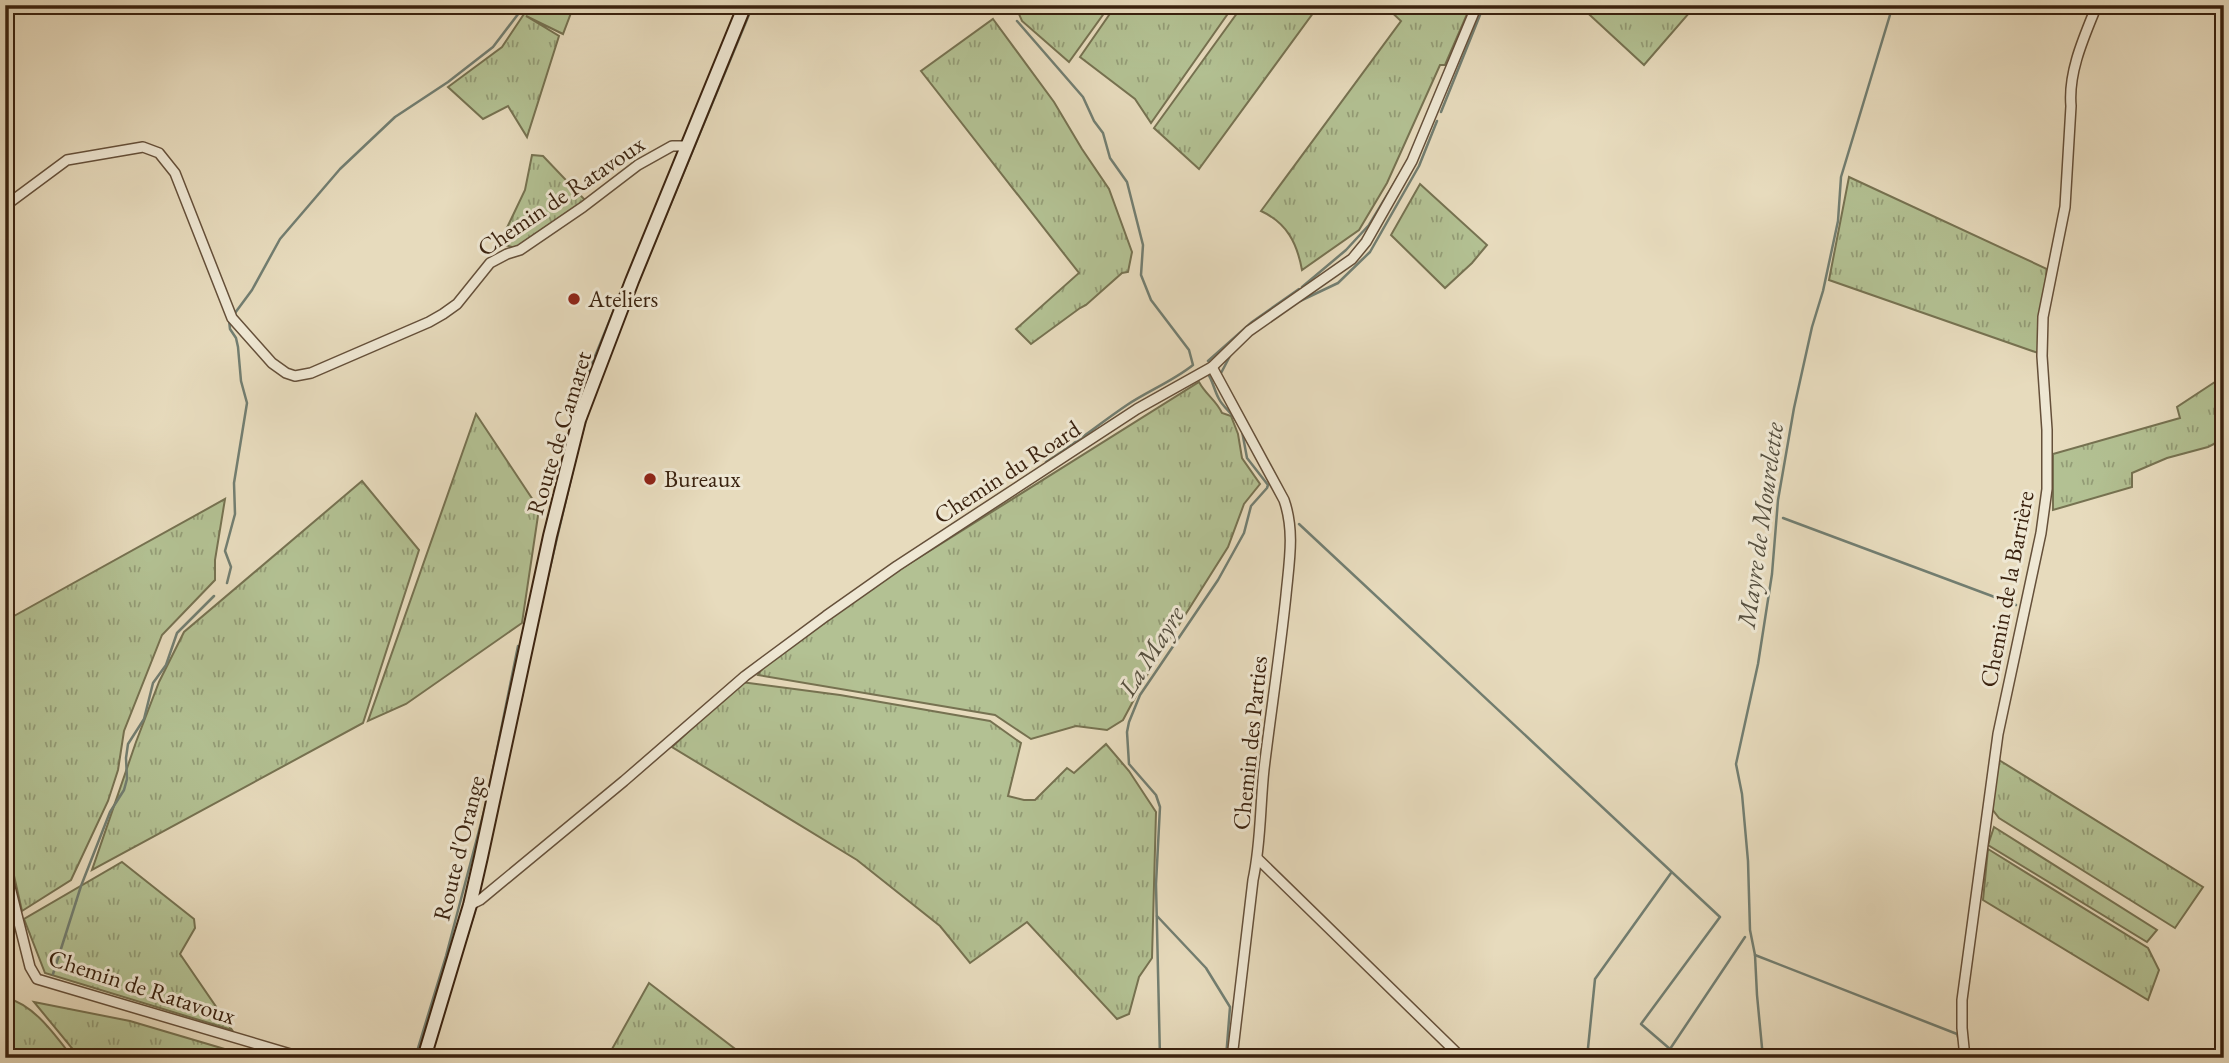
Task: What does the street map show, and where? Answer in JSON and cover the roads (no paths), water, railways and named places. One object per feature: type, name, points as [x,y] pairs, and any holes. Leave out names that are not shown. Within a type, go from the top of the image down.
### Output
[{"type":"main road","name":"Route de Camaret","points":[[526,645],[579,419],[745,5]]},
{"type":"main road","name":"Route d'Orange","points":[[424,1058],[470,905],[526,645]]},
{"type":"street","name":"Chemin du Roard","points":[[470,905],[480,900],[624,781],[745,676],[826,616],[897,566],[1137,409],[1212,367],[1249,331],[1352,259],[1366,242],[1412,161],[1477,5]]},
{"type":"street","name":"Chemin de la Barrière","points":[[1965,1058],[1962,1000],[1995,758],[2041,533],[2047,489],[2043,317],[2065,207],[2070,94],[2080,47],[2097,5]]},
{"type":"street","name":"Chemin de Ratavoux","points":[[5,206],[67,160],[143,146],[159,153],[175,173],[232,317],[272,363],[285,373],[295,376],[311,373],[429,322],[457,304],[490,263],[520,250],[638,166],[672,146],[688,146]]},
{"type":"street","name":"Chemin des Parties","points":[[1212,367],[1284,500],[1290,527],[1283,627],[1264,772],[1258,859],[1462,1058]]},
{"type":"street","points":[[1232,1058],[1253,880],[1258,859]]},
{"type":"street","name":"Chemin de Ratavoux","points":[[5,867],[30,967],[37,979],[304,1058]]},
{"type":"waterway","points":[[235,313],[252,290],[280,239],[340,169],[395,117],[448,82],[493,47],[525,5]]},
{"type":"waterway","points":[[637,285],[753,5]]},
{"type":"waterway","name":"La Mayre","points":[[1441,112],[1484,5]]},
{"type":"waterway","name":"Mayre de Mourelette","points":[[1763,1058],[1755,955],[1750,930],[1742,794],[1736,764],[1758,664],[1772,574],[1778,500],[1794,408],[1838,221],[1841,177],[1893,5]]},
{"type":"waterway","points":[[1017,21],[1083,97],[1103,133],[1110,158],[1127,182],[1143,245],[1141,275],[1151,300],[1189,350],[1193,365],[1127,405],[1046,462]]},
{"type":"waterway","points":[[1300,301],[1338,283],[1370,252],[1419,166],[1437,121]]},
{"type":"waterway","points":[[589,371],[669,175]]},
{"type":"waterway","name":"La Mayre","points":[[1302,287],[1346,250],[1369,225],[1398,177]]},
{"type":"waterway","name":"La Mayre","points":[[1208,361],[1252,322],[1299,289]]},
{"type":"waterway","points":[[227,583],[231,567],[225,551],[235,514],[234,483],[247,403],[241,381],[238,347],[229,320]]},
{"type":"waterway","points":[[1220,375],[1231,354]]},
{"type":"waterway","name":"La Mayre","points":[[1207,372],[1217,396],[1237,422]]},
{"type":"waterway","points":[[575,460],[588,412]]},
{"type":"waterway","name":"La Mayre","points":[[1160,1058],[1156,884],[1160,807],[1156,795],[1129,764],[1127,732],[1140,695],[1218,580],[1244,533],[1251,506],[1267,488],[1268,485],[1247,458],[1242,431]]},
{"type":"waterway","points":[[544,593],[573,470]]},
{"type":"waterway","points":[[1783,518],[2016,605]]},
{"type":"waterway","points":[[1299,524],[1720,917],[1641,1024],[1670,1049],[1745,937]]},
{"type":"waterway","points":[[53,974],[81,886],[110,812],[124,790],[128,744],[144,719],[153,683],[166,665],[177,633],[214,596]]},
{"type":"waterway","points":[[415,1058],[446,956],[486,804],[518,646]]},
{"type":"waterway","points":[[509,754],[523,692]]},
{"type":"waterway","points":[[1587,1058],[1595,979],[1671,873]]},
{"type":"waterway","points":[[467,937],[475,911]]},
{"type":"waterway","points":[[1157,916],[1206,968],[1230,1007],[1226,1058]]},
{"type":"waterway","points":[[1755,955],[1957,1034],[1960,1044]]},
{"type":"place","name":"Ateliers","points":[[574,299]]},
{"type":"place","name":"Bureaux","points":[[650,479]]}]
